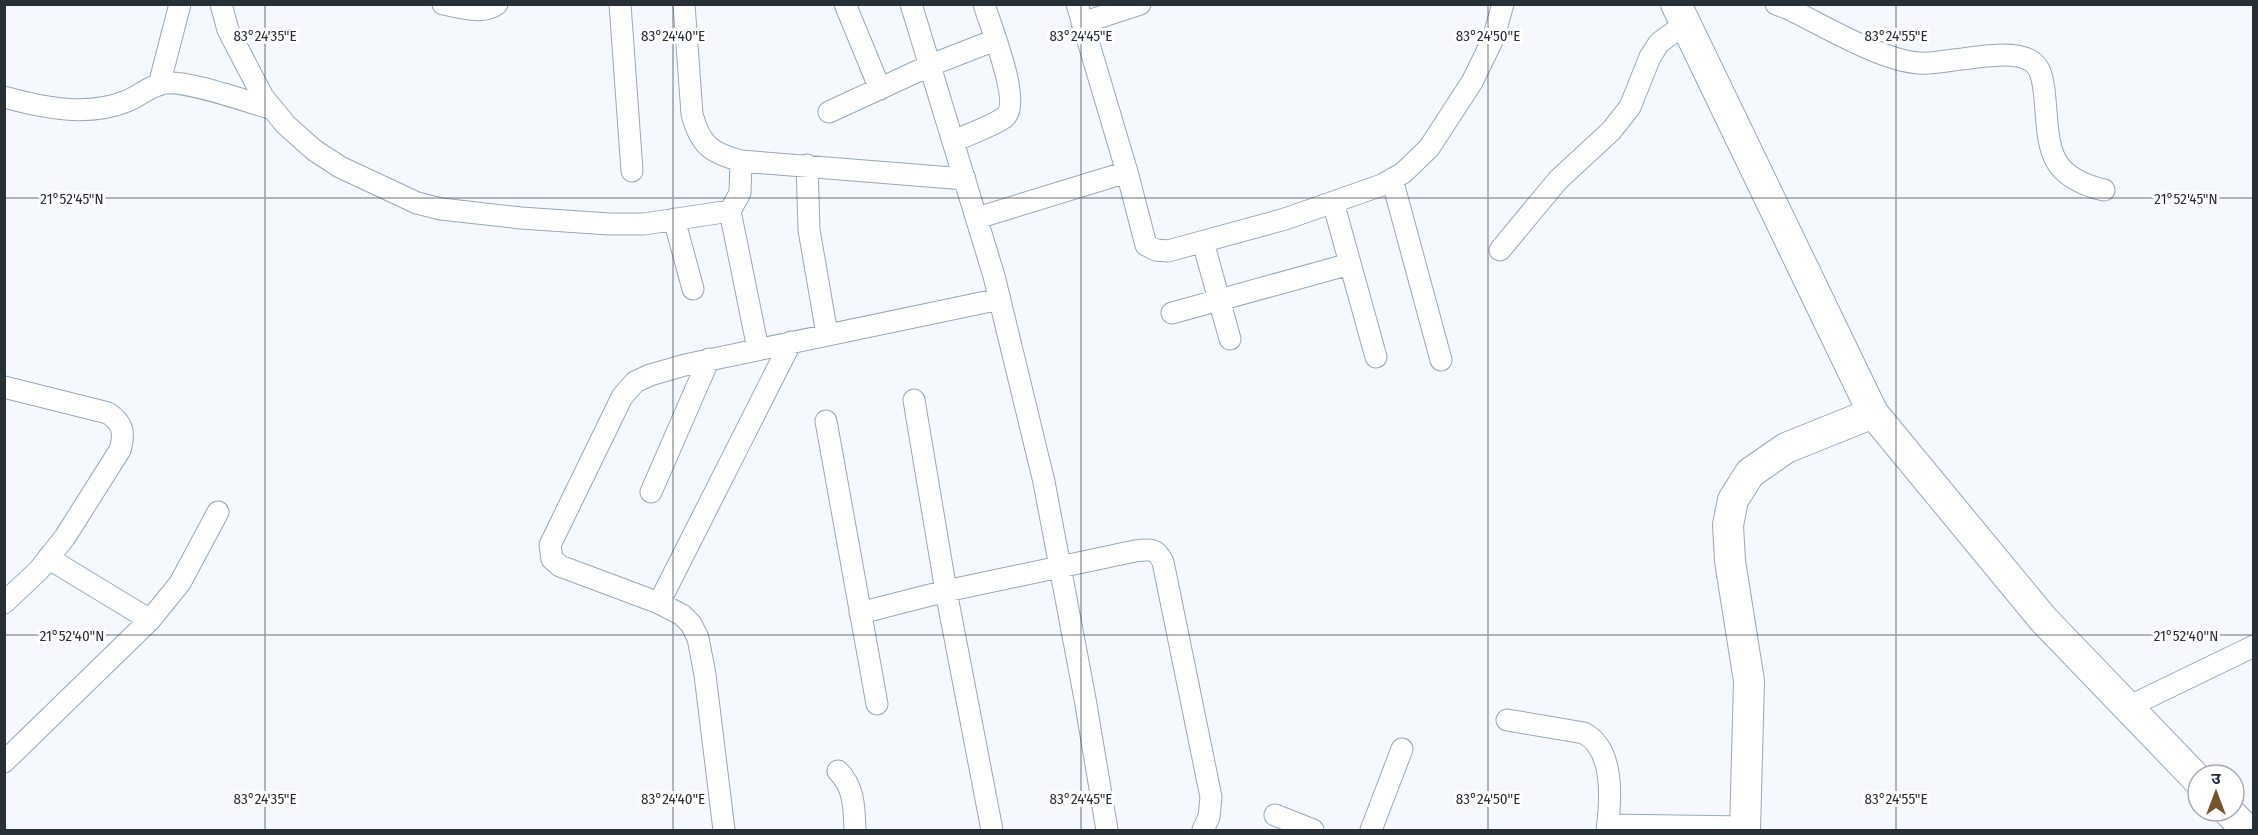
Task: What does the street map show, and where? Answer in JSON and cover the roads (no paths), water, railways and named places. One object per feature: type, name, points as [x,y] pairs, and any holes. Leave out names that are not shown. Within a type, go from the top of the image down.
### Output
[{"type":"street","points":[[159,85],[180,4]]},
{"type":"street","points":[[221,4],[228,30],[263,97],[286,125],[314,150],[340,167],[417,203],[441,209],[560,222],[644,224],[730,211]]},
{"type":"street","points":[[443,4],[476,10],[491,9],[497,4]]},
{"type":"street","points":[[620,4],[632,171]]},
{"type":"street","points":[[684,4],[692,114],[696,131],[705,144],[719,155],[741,161],[965,179]]},
{"type":"street","points":[[845,4],[880,89]]},
{"type":"street","points":[[911,4],[1000,299],[1044,482],[1107,831]]},
{"type":"street","points":[[954,141],[1006,116],[1011,107],[1011,91],[984,4]]},
{"type":"street","points":[[1140,4],[1079,14],[1127,172],[1146,245],[1156,250],[1168,251],[1285,219],[1382,185],[1403,172],[1429,148],[1472,82],[1493,39],[1503,4]]},
{"type":"street","points":[[1776,4],[1890,58],[1925,64],[2000,56],[2018,56],[2031,61],[2040,68],[2049,141],[2054,158],[2064,173],[2085,185],[2104,190]]},
{"type":"street","points":[[1500,250],[1558,180],[1611,131],[1630,107],[1654,50],[1681,14],[1873,413],[2043,620],[2186,767]]},
{"type":"street","points":[[829,112],[931,65],[995,40]]},
{"type":"street","points":[[4,97],[33,105],[93,110],[128,101],[166,83],[185,85],[273,109]]},
{"type":"street","points":[[741,161],[740,193],[730,211],[758,349]]},
{"type":"street","points":[[807,165],[809,230],[827,334]]},
{"type":"street","points":[[977,218],[1127,172]]},
{"type":"street","points":[[1392,179],[1441,360]]},
{"type":"street","points":[[1333,202],[1376,357]]},
{"type":"street","points":[[674,219],[693,289]]},
{"type":"street","points":[[1203,242],[1230,339]]},
{"type":"street","points":[[1172,314],[1350,264]]},
{"type":"street","points":[[728,826],[705,675],[698,638],[691,624],[659,603],[560,566],[552,559],[550,545],[622,397],[635,382],[650,375],[709,359],[1000,299]]},
{"type":"street","points":[[659,603],[791,342]]},
{"type":"street","points":[[651,492],[709,359]]},
{"type":"street","points":[[4,387],[108,412],[119,420],[123,429],[120,450],[65,537],[39,570],[4,603]]},
{"type":"street","points":[[914,400],[946,591],[992,831]]},
{"type":"street","points":[[1508,720],[1584,733],[1594,739],[1602,753],[1609,781],[1608,828],[1746,829],[1749,681],[1730,561],[1728,525],[1733,500],[1750,473],[1786,448],[1873,413]]},
{"type":"street","points":[[826,421],[877,704]]},
{"type":"street","points":[[4,762],[150,620],[180,583],[218,512]]},
{"type":"street","points":[[860,613],[946,591],[1059,567],[1151,549],[1158,552],[1163,562],[1211,797],[1209,817],[1203,831]]},
{"type":"street","points":[[48,558],[150,620]]},
{"type":"street","points":[[2128,707],[2253,646]]},
{"type":"street","points":[[1371,831],[1402,749]]},
{"type":"street","points":[[838,771],[846,779],[853,797],[855,831]]},
{"type":"street","points":[[1275,814],[1313,831]]}]
